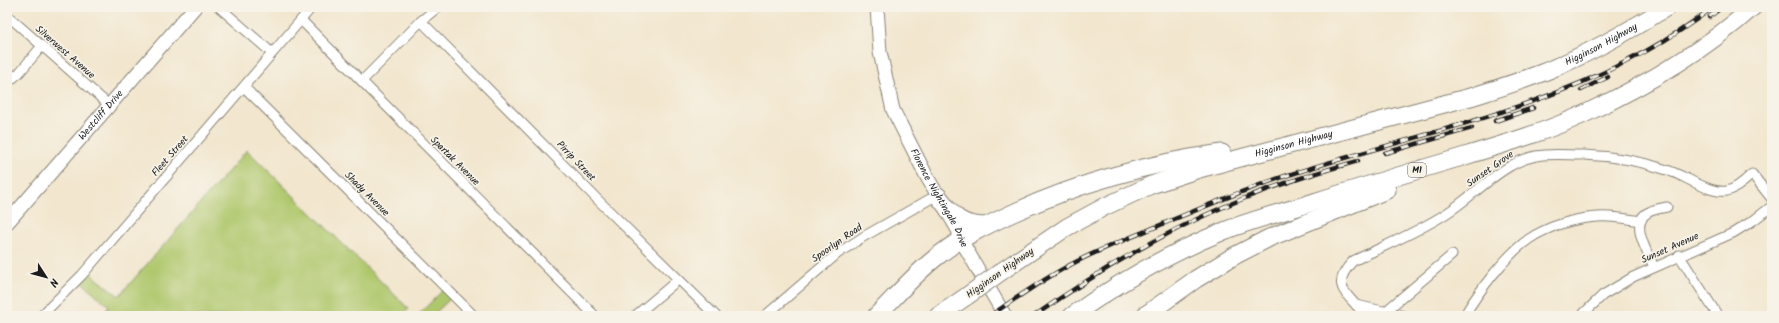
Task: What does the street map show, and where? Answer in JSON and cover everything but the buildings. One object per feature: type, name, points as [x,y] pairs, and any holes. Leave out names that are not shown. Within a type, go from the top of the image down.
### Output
[{"type":"highway","name":"Higginson Highway","points":[[938,316],[1067,227],[1104,207],[1151,185],[1199,169],[1293,143],[1474,96],[1548,70],[1628,32],[1667,7]]},
{"type":"highway","name":"M1","points":[[1072,316],[1099,296],[1148,267],[1187,247],[1224,231],[1384,180],[1512,142],[1583,115],[1682,61],[1731,27],[1753,7]]},
{"type":"highway","points":[[1144,316],[1196,279],[1234,256],[1269,238],[1381,192],[1512,142]]},
{"type":"highway","points":[[876,316],[934,259],[961,240],[985,226],[1040,201],[1093,182],[1148,167],[1201,156],[1293,143]]},
{"type":"highway","points":[[934,198],[965,224],[985,226]]},
{"type":"street","name":"Westcliff Drive","points":[[7,223],[195,7]]},
{"type":"street","points":[[220,7],[272,53]]},
{"type":"street","name":"Fleet Street","points":[[41,316],[82,275],[312,7]]},
{"type":"street","points":[[362,81],[421,21],[438,7]]},
{"type":"street","name":"Florence Nightingale Drive","points":[[877,7],[880,52],[886,87],[898,122],[900,135],[905,147],[934,198],[958,230],[961,240],[1005,316]]},
{"type":"street","name":"Silverwest Avenue","points":[[7,15],[109,105]]},
{"type":"street","name":"Spartak Avenue","points":[[301,20],[595,316]]},
{"type":"street","name":"Pirrip Street","points":[[421,21],[678,280],[716,316]]},
{"type":"street","points":[[7,83],[19,73],[42,46]]},
{"type":"street","name":"Shady Avenue","points":[[244,87],[474,316]]},
{"type":"street","name":"Florence Nightingale Drive","points":[[898,122],[905,133],[926,177],[934,198]]},
{"type":"street","name":"Sunset Grove","points":[[1366,316],[1342,289],[1341,280],[1345,269],[1353,261],[1434,222],[1510,166],[1524,159],[1536,156],[1586,155],[1621,158],[1668,170],[1717,191],[1727,191],[1735,188],[1752,174],[1772,199]]},
{"type":"street","name":"Spoorlyn Road","points":[[765,316],[837,254],[863,237],[934,198]]},
{"type":"street","points":[[1654,267],[1641,238],[1641,221],[1649,212],[1667,206]]},
{"type":"street","name":"Sunset Avenue","points":[[1581,316],[1603,295],[1632,277],[1679,255],[1732,233],[1754,220],[1772,206]]},
{"type":"street","points":[[1464,316],[1475,299],[1503,265],[1529,240],[1542,232],[1577,221],[1598,217],[1612,217],[1641,221]]},
{"type":"street","points":[[1386,311],[1452,255]]},
{"type":"street","points":[[1679,255],[1718,316]]},
{"type":"street","points":[[635,316],[678,280]]},
{"type":"street","points":[[1356,305],[1405,316]]},
{"type":"green space","points":[[247,150],[409,309],[405,313],[409,316],[102,316],[109,306],[78,279],[86,270],[119,296]]},
{"type":"green space","points":[[445,288],[453,296],[432,316],[417,316]]},
{"type":"railway","points":[[990,316],[1039,283],[1095,252],[1235,194],[1298,172],[1514,108],[1566,89],[1618,66],[1667,39],[1713,7]]},
{"type":"railway","points":[[1709,17],[1722,7]]},
{"type":"railway","points":[[1581,90],[1608,77]]},
{"type":"railway","points":[[1495,121],[1533,108]]},
{"type":"railway","points":[[1385,153],[1472,128]]},
{"type":"railway","points":[[1034,316],[1108,267],[1186,224],[1269,189],[1358,161]]}]
